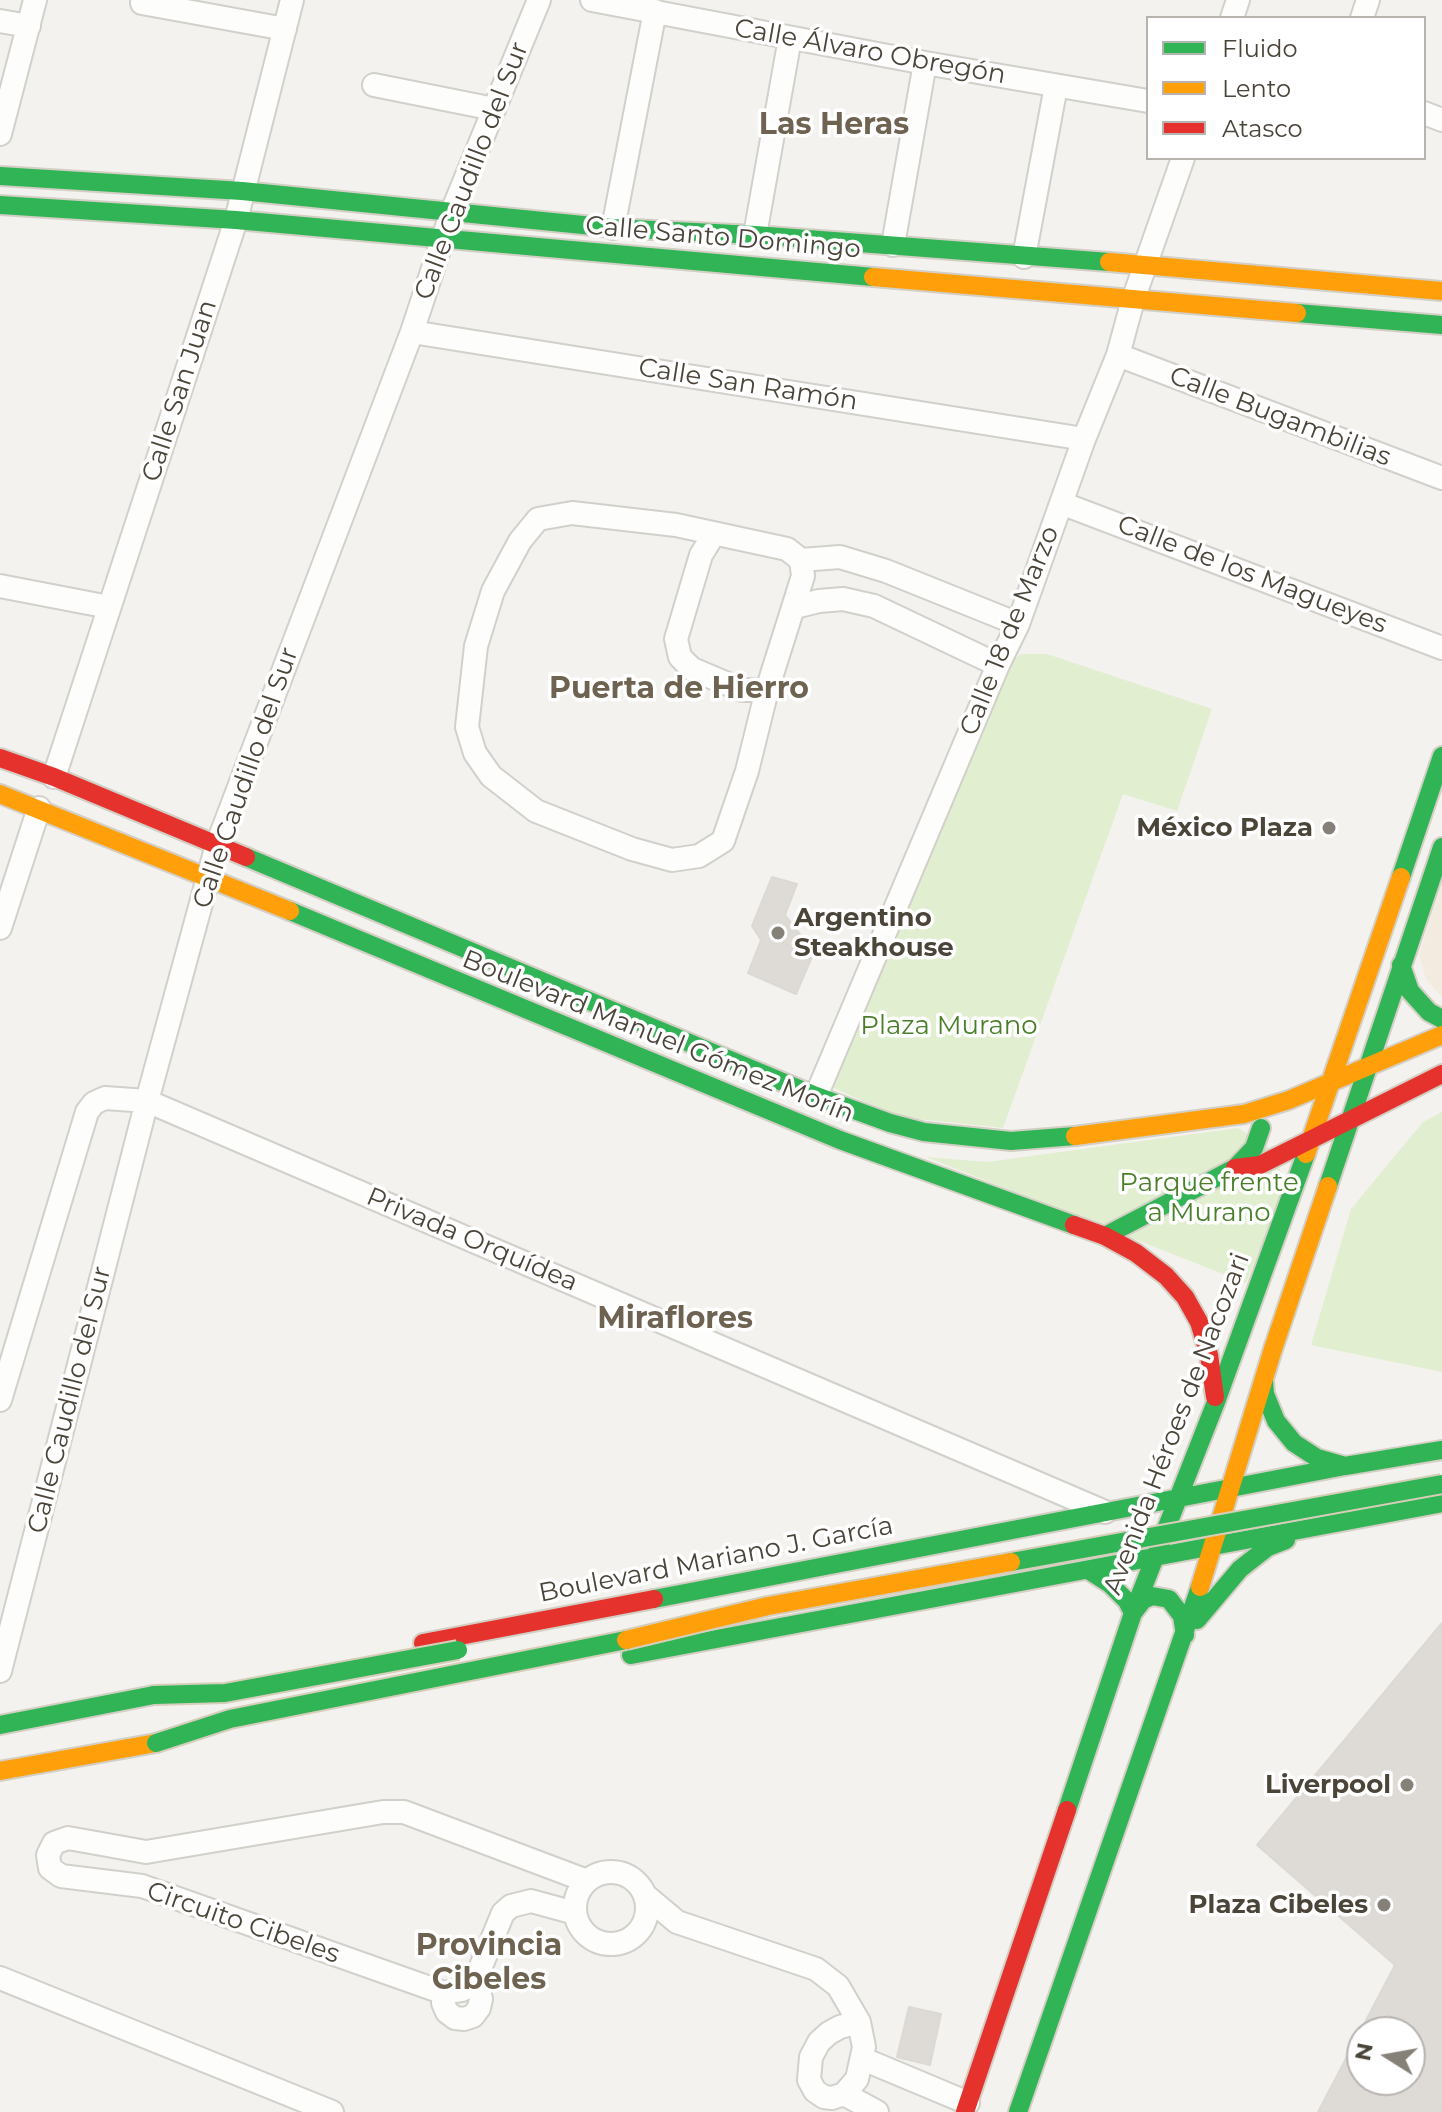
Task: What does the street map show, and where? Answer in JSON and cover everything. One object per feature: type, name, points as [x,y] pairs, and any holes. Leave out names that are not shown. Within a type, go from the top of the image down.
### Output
[{"type":"main road","name":"Calle Santo Domingo","points":[[0,176],[242,191],[613,228],[755,235],[1147,264],[1442,291]]},
{"type":"main road","name":"Calle Santo Domingo","points":[[0,205],[236,220],[1442,325]]},
{"type":"main road","points":[[1402,321],[1406,288]]},
{"type":"main road","name":"Avenida Héroes de Nacozari","points":[[966,2108],[1133,1613],[1216,1402],[1332,1082],[1442,756]]},
{"type":"main road","name":"Boulevard Manuel Gómez Morín","points":[[0,758],[54,777],[816,1096],[924,1132],[1011,1141],[1059,1138],[1244,1114],[1289,1100],[1442,1035]]},
{"type":"main road","name":"Boulevard Manuel Gómez Morín","points":[[0,794],[208,877],[840,1140],[1105,1236],[1166,1276],[1185,1297],[1199,1322],[1209,1355],[1216,1402]]},
{"type":"main road","points":[[1018,2112],[1185,1635],[1318,1213],[1442,847]]},
{"type":"main road","points":[[1401,965],[1410,991],[1429,1012],[1442,1019]]},
{"type":"main road","points":[[1235,1168],[1260,1165],[1442,1074]]},
{"type":"main road","points":[[1378,1128],[1442,1080]]},
{"type":"main road","points":[[1244,1114],[1283,1153],[1318,1213]]},
{"type":"main road","points":[[1105,1236],[1235,1168],[1254,1148],[1261,1128]]},
{"type":"main road","points":[[1329,1181],[1357,1147]]},
{"type":"main road","points":[[1264,1381],[1265,1394],[1276,1421],[1294,1443],[1317,1458],[1345,1466]]},
{"type":"main road","name":"Boulevard Mariano J. García","points":[[0,1725],[875,1555],[1442,1450]]},
{"type":"main road","points":[[154,1695],[225,1693],[587,1626],[718,1596],[1442,1462]]},
{"type":"main road","points":[[156,1743],[230,1719],[595,1647],[768,1606],[1442,1484]]},
{"type":"main road","points":[[0,1771],[1442,1503]]},
{"type":"main road","points":[[1185,1635],[1240,1569],[1268,1547],[1325,1525]]},
{"type":"main road","points":[[875,1555],[888,1607]]},
{"type":"main road","points":[[1088,1570],[1110,1584],[1127,1601],[1133,1613],[1143,1600],[1152,1596],[1169,1599],[1182,1616],[1185,1635]]},
{"type":"street","points":[[0,134],[35,0]]},
{"type":"street","name":"Calle San Juan","points":[[54,777],[236,220],[292,0]]},
{"type":"street","name":"Calle Caudillo del Sur","points":[[0,1671],[147,1101],[217,845],[412,332],[441,240],[539,0]]},
{"type":"street","name":"Calle Álvaro Obregón","points":[[592,0],[925,63],[1146,101]]},
{"type":"street","points":[[142,3],[285,29]]},
{"type":"street","points":[[613,228],[655,11]]},
{"type":"street","points":[[0,21],[29,26]]},
{"type":"street","points":[[755,235],[790,38]]},
{"type":"street","points":[[893,245],[925,63]]},
{"type":"street","points":[[374,85],[494,109]]},
{"type":"street","points":[[1024,257],[1056,86]]},
{"type":"street","name":"Calle 18 de Marzo","points":[[816,1096],[1018,624],[1084,439],[1118,355],[1133,300],[1182,160]]},
{"type":"street","name":"Calle San Ramón","points":[[412,332],[1084,439]]},
{"type":"street","name":"Calle Bugambilias","points":[[1118,355],[1442,478]]},
{"type":"street","name":"Calle de los Magueyes","points":[[1061,503],[1442,648]]},
{"type":"street","points":[[801,560],[803,576],[795,607],[723,841],[699,856],[672,860],[632,849],[536,811],[491,776],[475,753],[467,727],[476,646],[493,591],[520,541],[538,519],[572,513],[676,525],[787,549],[801,560],[840,557],[871,566],[1018,624]]},
{"type":"street","points":[[714,534],[701,555],[676,639],[680,657],[692,669],[742,690],[767,690]]},
{"type":"street","points":[[0,586],[109,607]]},
{"type":"street","points":[[795,607],[843,599],[874,606],[998,665]]},
{"type":"street","points":[[0,928],[39,808]]},
{"type":"street","name":"Privada Orquídea","points":[[0,1400],[87,1112],[94,1103],[105,1098],[147,1101],[1105,1512]]},
{"type":"street","name":"Circuito Cibeles","points":[[575,1913],[531,1901],[511,1906],[503,1913],[472,1983],[462,1990],[444,1993],[142,1886],[61,1876],[50,1868],[48,1855],[54,1843],[68,1838],[146,1852],[383,1812],[404,1812],[587,1881]]},
{"type":"street","points":[[142,1886],[146,1852]]},
{"type":"street","points":[[677,1922],[616,1944],[594,1941],[578,1924],[575,1901],[587,1881],[597,1874],[621,1873],[640,1886],[646,1896],[677,1922],[816,1969],[838,1986],[859,2022],[863,2035],[863,2059],[857,2079],[844,2094],[824,2097],[815,2091],[809,2080],[811,2057],[819,2042],[829,2033],[859,2022]]},
{"type":"street","points":[[637,1934],[647,1916],[646,1896]]},
{"type":"street","points":[[0,1978],[332,2112]]},
{"type":"street","points":[[863,2059],[966,2108]]},
{"type":"street","points":[[844,2094],[877,2112]]},
{"type":"shaded area","points":[[1442,880],[1442,997],[1426,979],[1419,955]]},
{"type":"green space","name":"Plaza Murano","points":[[1021,654],[1047,654],[1212,709],[1177,811],[1123,794],[1003,1128],[899,1117],[832,1087],[1007,665]]},
{"type":"green space","points":[[1442,1112],[1442,1372],[1311,1345],[1351,1209],[1423,1122]]},
{"type":"green space","name":"Parque frente a Murano","points":[[1238,1128],[1268,1147],[1287,1183],[1246,1283],[926,1157],[987,1162]]},
{"type":"building","name":"Argentino Steakhouse","points":[[772,877],[797,884],[785,915],[814,952],[796,994],[748,973],[761,940],[752,926]]},
{"type":"building","name":"Plaza Cibeles","points":[[1442,1623],[1442,2112],[1318,2112],[1346,2059],[1346,2096],[1426,2096],[1426,2016],[1368,2016],[1395,1965],[1257,1845]]},
{"type":"building","points":[[909,2007],[941,2014],[930,2065],[897,2057]]},
{"type":"traffic: fast","points":[[0,176],[242,191],[613,228],[755,235],[1109,262]]},
{"type":"traffic: fast","points":[[0,205],[236,220],[873,277]]},
{"type":"traffic: fast","points":[[1297,313],[1442,325]]},
{"type":"traffic: fast","points":[[1401,877],[1442,756]]},
{"type":"traffic: fast","points":[[1328,1186],[1442,847]]},
{"type":"traffic: fast","points":[[246,857],[816,1096],[890,1123],[924,1132],[1011,1141],[1075,1136]]},
{"type":"traffic: fast","points":[[290,911],[840,1140],[1074,1225]]},
{"type":"traffic: fast","points":[[1401,965],[1410,991],[1429,1012],[1442,1019]]},
{"type":"traffic: fast","points":[[1105,1236],[1235,1168],[1254,1148],[1261,1128]]},
{"type":"traffic: fast","points":[[1067,1810],[1133,1613],[1216,1402],[1306,1154]]},
{"type":"traffic: fast","points":[[1264,1381],[1265,1394],[1276,1421],[1294,1443],[1317,1458],[1345,1466]]},
{"type":"traffic: fast","points":[[654,1599],[1442,1450]]},
{"type":"traffic: fast","points":[[1011,1562],[1442,1484]]},
{"type":"traffic: fast","points":[[631,1655],[1442,1503]]},
{"type":"traffic: fast","points":[[1197,1620],[1240,1569],[1268,1547],[1286,1540]]},
{"type":"traffic: fast","points":[[1088,1570],[1110,1584],[1127,1601],[1133,1613],[1143,1600],[1152,1596],[1169,1599],[1182,1616],[1185,1635]]},
{"type":"traffic: fast","points":[[1018,2112],[1200,1587]]},
{"type":"traffic: fast","points":[[156,1743],[230,1719],[626,1640]]},
{"type":"traffic: fast","points":[[154,1695],[225,1693],[458,1650]]},
{"type":"traffic: fast","points":[[0,1725],[154,1695]]},
{"type":"traffic: slow","points":[[1109,262],[1442,291]]},
{"type":"traffic: slow","points":[[873,277],[1297,313]]},
{"type":"traffic: slow","points":[[0,794],[290,911]]},
{"type":"traffic: slow","points":[[1306,1154],[1401,877]]},
{"type":"traffic: slow","points":[[1075,1136],[1244,1114],[1289,1100],[1442,1035]]},
{"type":"traffic: slow","points":[[1200,1587],[1273,1349],[1328,1186]]},
{"type":"traffic: slow","points":[[626,1640],[768,1606],[1011,1562]]},
{"type":"traffic: slow","points":[[0,1771],[156,1743]]},
{"type":"traffic: jam","points":[[0,758],[54,777],[246,857]]},
{"type":"traffic: jam","points":[[1235,1168],[1260,1165],[1442,1074]]},
{"type":"traffic: jam","points":[[1074,1225],[1105,1236],[1136,1253],[1166,1276],[1185,1297],[1199,1322],[1209,1355],[1215,1397]]},
{"type":"traffic: jam","points":[[423,1643],[654,1599]]},
{"type":"traffic: jam","points":[[965,2112],[1067,1810]]},
{"type":"place","name":"México Plaza","points":[[1329,828]]},
{"type":"place","name":"Argentino Steakhouse","points":[[778,933]]},
{"type":"place","name":"Liverpool","points":[[1407,1785]]},
{"type":"place","name":"Plaza Cibeles","points":[[1384,1905]]},
{"type":"district","name":"Las Heras","points":[[834,125]]},
{"type":"district","name":"Puerta de Hierro","points":[[679,689]]},
{"type":"district","name":"Miraflores","points":[[675,1319]]},
{"type":"district","name":"Provincia Cibeles","points":[[489,1963]]}]
